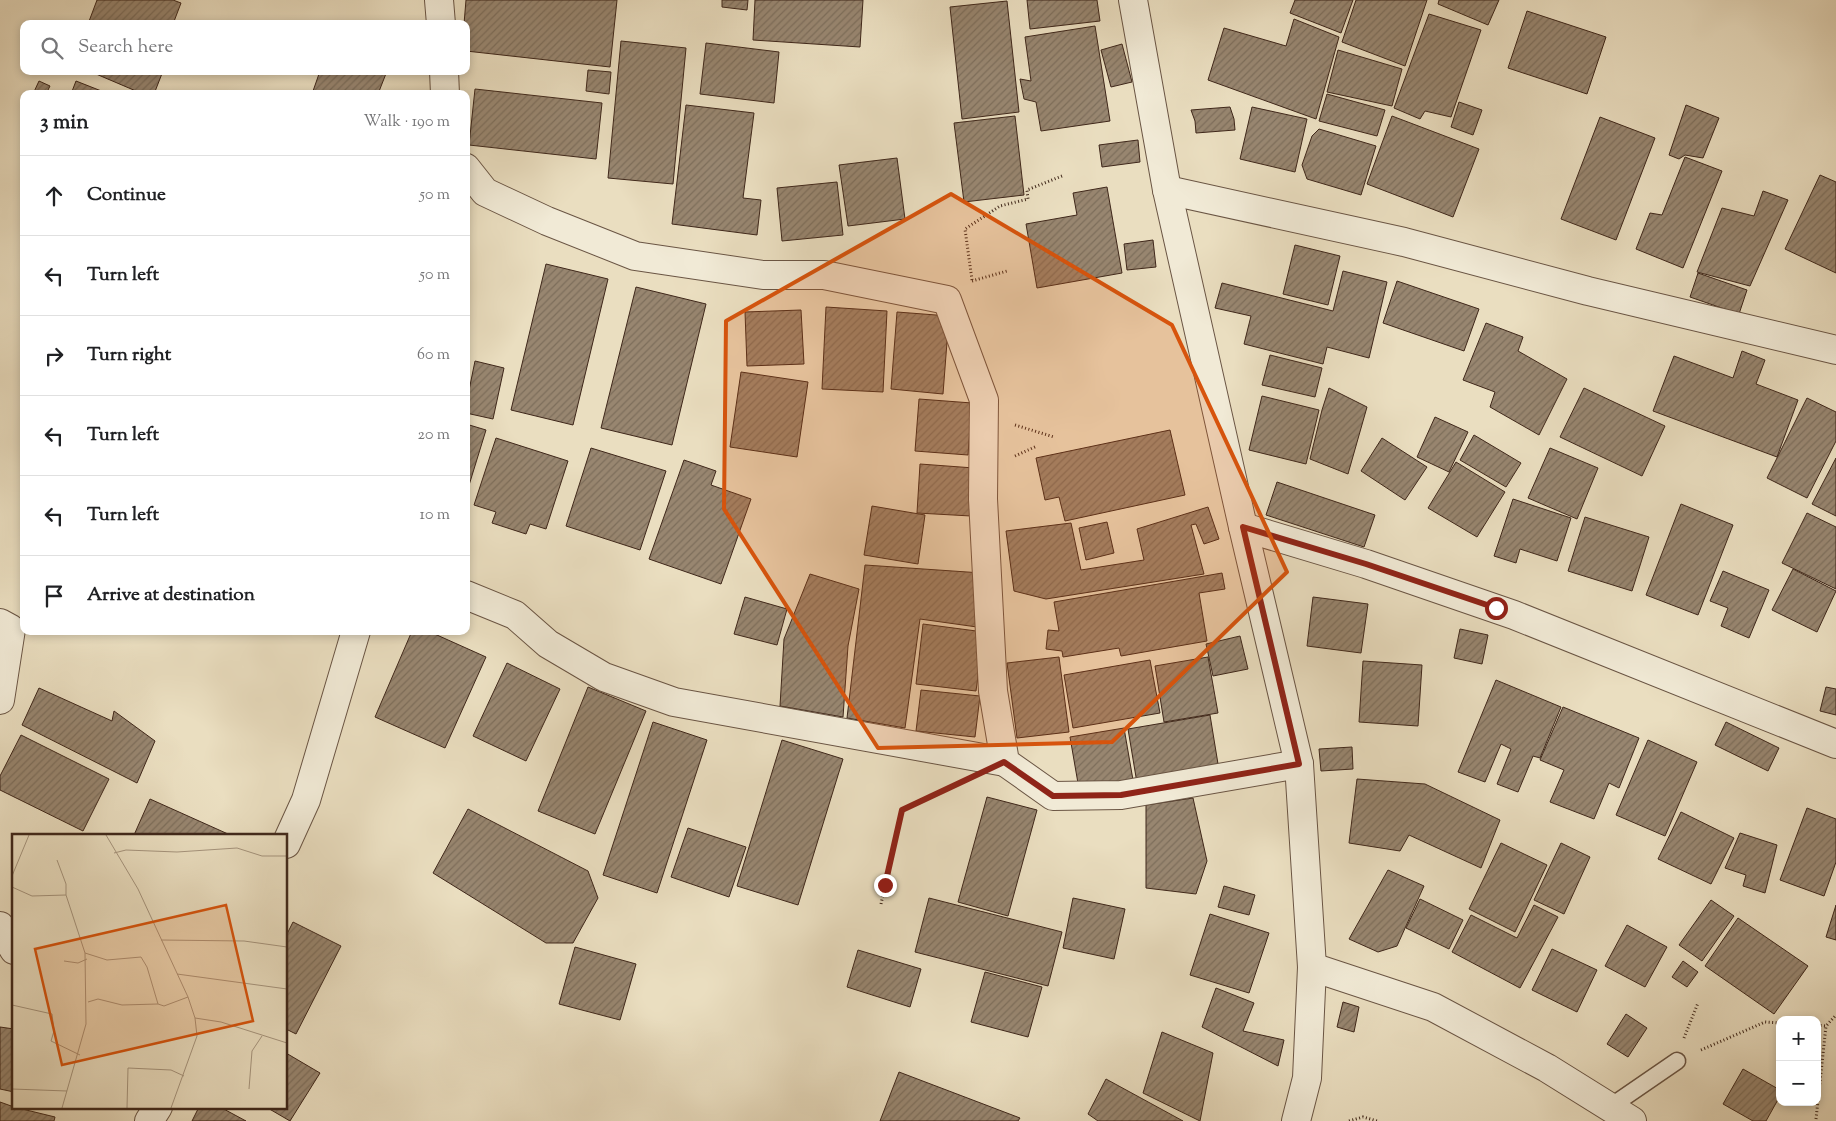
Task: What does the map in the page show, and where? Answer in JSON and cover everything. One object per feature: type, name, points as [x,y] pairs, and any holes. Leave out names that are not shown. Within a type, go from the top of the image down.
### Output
[{"type":"street","points":[[439,0],[442,20]]},
{"type":"street","points":[[1133,0],[1167,190],[1299,764],[1312,967],[1306,1078],[1296,1121]]},
{"type":"street","points":[[444,75],[445,90]]},
{"type":"street","points":[[470,179],[476,196],[547,221],[635,256],[762,275],[824,275],[947,300],[984,400],[983,499],[994,691],[1004,762]]},
{"type":"street","points":[[1167,190],[1404,242],[1588,290],[1836,350]]},
{"type":"street","points":[[1243,527],[1366,564],[1514,615],[1836,744]]},
{"type":"street","points":[[470,597],[515,615],[548,644],[604,677],[674,702],[1004,762],[1053,796],[1121,795],[1299,764]]},
{"type":"street","points":[[0,624],[11,629],[0,700]]},
{"type":"street","points":[[288,840],[306,800],[355,635]]},
{"type":"street","points":[[0,926],[12,947]]},
{"type":"street","points":[[1312,967],[1433,1007],[1547,1068],[1621,1114]]},
{"type":"street","points":[[149,1121],[157,1108]]},
{"type":"lane","points":[[1621,1114],[1677,1061]]},
{"type":"path","points":[[972,281],[964,229],[1000,206],[1028,199],[1027,190],[1062,176]]},
{"type":"path","points":[[984,415],[1054,437]]},
{"type":"path","points":[[881,904],[902,810],[1004,762]]},
{"type":"path","points":[[1816,1118],[1826,1026],[1836,1015]]},
{"type":"path","points":[[1677,1061],[1764,1022],[1776,1023]]},
{"type":"path","points":[[1821,1025],[1826,1026]]},
{"type":"path","points":[[1349,1121],[1363,1116],[1377,1121]]},
{"type":"highlighted area","points":[[951,194],[1172,325],[1287,572],[1112,742],[878,748],[724,509],[726,321]]},
{"type":"building","points":[[97,0],[173,0],[181,3],[175,20],[90,20]]},
{"type":"building","points":[[466,0],[617,0],[610,67],[470,51],[470,20],[464,20]]},
{"type":"building","points":[[722,0],[748,0],[747,10],[722,7]]},
{"type":"building","points":[[755,0],[863,0],[860,47],[753,40]]},
{"type":"building","points":[[1027,0],[1097,0],[1100,21],[1030,29]]},
{"type":"building","points":[[1295,0],[1353,0],[1341,33],[1290,13]]},
{"type":"building","points":[[1356,0],[1427,0],[1405,66],[1342,42]]},
{"type":"building","points":[[1439,0],[1499,0],[1488,25],[1438,4]]},
{"type":"building","points":[[1007,1],[1019,112],[962,119],[950,7]]},
{"type":"building","points":[[1527,11],[1606,37],[1587,94],[1508,68]]},
{"type":"building","points":[[1429,14],[1481,30],[1451,117],[1425,111],[1420,119],[1394,108]]},
{"type":"building","points":[[1294,19],[1339,37],[1316,119],[1208,80],[1224,28],[1286,46]]},
{"type":"building","points":[[1095,26],[1110,121],[1041,131],[1036,102],[1024,99],[1020,79],[1031,81],[1025,37]]},
{"type":"building","points":[[621,41],[686,48],[673,184],[608,178]]},
{"type":"building","points":[[706,43],[779,52],[774,103],[700,94]]},
{"type":"building","points":[[1122,44],[1132,82],[1111,87],[1101,50]]},
{"type":"building","points":[[1338,50],[1402,69],[1392,106],[1327,92]]},
{"type":"building","points":[[588,70],[611,72],[609,94],[586,91]]},
{"type":"building","points":[[98,75],[161,75],[156,90],[134,90]]},
{"type":"building","points":[[319,75],[385,75],[380,90],[313,90]]},
{"type":"building","points":[[39,81],[50,86],[48,90],[35,90]]},
{"type":"building","points":[[76,81],[99,90],[73,90]]},
{"type":"building","points":[[475,89],[602,103],[596,159],[470,145]]},
{"type":"building","points":[[1327,94],[1385,110],[1377,136],[1319,121]]},
{"type":"building","points":[[1459,102],[1482,110],[1473,135],[1451,127]]},
{"type":"building","points":[[686,105],[754,113],[743,198],[761,200],[757,235],[672,224]]},
{"type":"building","points":[[1686,105],[1719,118],[1703,158],[1685,155],[1679,159],[1669,155]]},
{"type":"building","points":[[1230,107],[1235,130],[1196,133],[1195,121],[1191,110]]},
{"type":"building","points":[[1252,107],[1307,119],[1295,172],[1240,159]]},
{"type":"building","points":[[1015,116],[1024,195],[964,202],[954,123]]},
{"type":"building","points":[[1392,116],[1479,149],[1453,217],[1367,184]]},
{"type":"building","points":[[1600,117],[1655,138],[1616,240],[1561,219]]},
{"type":"building","points":[[1319,129],[1376,146],[1361,195],[1307,179],[1302,165],[1312,136]]},
{"type":"building","points":[[1138,140],[1140,162],[1102,167],[1099,145]]},
{"type":"building","points":[[1685,157],[1722,171],[1683,268],[1636,249],[1650,213],[1662,215]]},
{"type":"building","points":[[897,158],[905,219],[848,226],[839,165]]},
{"type":"building","points":[[1820,175],[1836,182],[1836,273],[1785,249]]},
{"type":"building","points":[[837,182],[843,235],[782,241],[777,188]]},
{"type":"building","points":[[1107,187],[1122,273],[1037,288],[1026,224],[1077,215],[1073,193]]},
{"type":"building","points":[[1763,191],[1788,200],[1750,286],[1697,272],[1722,208],[1754,216]]},
{"type":"building","points":[[1153,240],[1156,267],[1127,270],[1124,244]]},
{"type":"building","points":[[1295,245],[1340,256],[1328,305],[1283,294]]},
{"type":"building","points":[[546,264],[608,279],[573,425],[511,410]]},
{"type":"building","points":[[1343,271],[1387,282],[1369,358],[1327,347],[1323,364],[1244,344],[1251,316],[1215,308],[1222,283],[1333,311]]},
{"type":"building","points":[[1698,273],[1747,290],[1739,314],[1690,297]]},
{"type":"building","points":[[1397,281],[1479,309],[1464,351],[1383,323]]},
{"type":"building","points":[[636,287],[706,304],[672,445],[601,428]]},
{"type":"building","points":[[826,307],[887,311],[883,392],[822,389]]},
{"type":"building","points":[[801,310],[804,364],[747,366],[745,312]]},
{"type":"building","points":[[897,312],[949,316],[943,394],[891,389]]},
{"type":"building","points":[[1486,323],[1523,337],[1518,351],[1567,379],[1539,435],[1490,407],[1495,392],[1463,380]]},
{"type":"building","points":[[1742,351],[1765,360],[1756,384],[1798,400],[1777,457],[1653,411],[1674,356],[1733,378]]},
{"type":"building","points":[[1270,355],[1322,368],[1315,397],[1262,385]]},
{"type":"building","points":[[475,361],[504,368],[493,419],[470,414],[470,385]]},
{"type":"building","points":[[741,372],[808,382],[797,457],[730,447]]},
{"type":"building","points":[[1329,388],[1367,407],[1348,474],[1310,459]]},
{"type":"building","points":[[1584,388],[1665,426],[1642,476],[1560,437]]},
{"type":"building","points":[[1262,396],[1319,410],[1306,464],[1249,450]]},
{"type":"building","points":[[1807,398],[1836,412],[1836,441],[1807,498],[1767,478]]},
{"type":"building","points":[[919,399],[972,403],[968,455],[915,451]]},
{"type":"building","points":[[1435,417],[1468,432],[1449,472],[1417,457]]},
{"type":"building","points":[[470,425],[486,430],[470,482]]},
{"type":"building","points":[[1170,430],[1185,495],[1065,521],[1059,497],[1045,500],[1036,458]]},
{"type":"building","points":[[1474,435],[1521,463],[1506,487],[1460,460]]},
{"type":"building","points":[[496,438],[568,461],[546,529],[530,524],[526,534],[492,523],[496,512],[474,505]]},
{"type":"building","points":[[1382,438],[1427,467],[1405,500],[1361,471]]},
{"type":"building","points":[[591,448],[666,471],[640,550],[566,526]]},
{"type":"building","points":[[1550,448],[1598,468],[1577,519],[1528,498]]},
{"type":"building","points":[[1836,458],[1836,516],[1812,504]]},
{"type":"building","points":[[684,460],[716,471],[711,485],[751,499],[721,584],[649,559]]},
{"type":"building","points":[[1456,462],[1505,492],[1477,537],[1428,508]]},
{"type":"building","points":[[920,464],[974,468],[971,516],[917,513]]},
{"type":"building","points":[[1277,482],[1375,515],[1364,547],[1266,515]]},
{"type":"building","points":[[1513,499],[1571,518],[1557,561],[1520,549],[1516,563],[1494,556]]},
{"type":"building","points":[[1681,504],[1733,525],[1698,615],[1646,595]]},
{"type":"building","points":[[872,506],[925,515],[918,564],[864,555]]},
{"type":"building","points":[[1208,507],[1219,539],[1204,544],[1196,524],[1191,525],[1204,574],[1046,599],[1014,591],[1006,531],[1071,523],[1081,570],[1144,560],[1137,529]]},
{"type":"building","points":[[1807,513],[1836,527],[1836,589],[1782,563]]},
{"type":"building","points":[[1585,517],[1649,537],[1632,591],[1568,571]]},
{"type":"building","points":[[1107,522],[1114,553],[1086,560],[1079,528]]},
{"type":"building","points":[[865,565],[982,573],[977,627],[920,619],[905,728],[847,718]]},
{"type":"building","points":[[1793,569],[1836,591],[1817,632],[1772,610]]},
{"type":"building","points":[[1723,571],[1769,590],[1749,638],[1721,626],[1728,608],[1710,601]]},
{"type":"building","points":[[1222,573],[1225,589],[1199,593],[1207,641],[1121,656],[1119,648],[1063,657],[1062,651],[1046,649],[1048,630],[1059,631],[1054,602]]},
{"type":"building","points":[[810,574],[859,589],[848,646],[843,717],[780,706],[784,639]]},
{"type":"building","points":[[745,597],[787,609],[777,645],[734,634]]},
{"type":"building","points":[[1313,597],[1368,604],[1361,653],[1307,646]]},
{"type":"building","points":[[923,624],[984,632],[976,691],[916,684]]},
{"type":"building","points":[[1460,629],[1488,635],[1482,664],[1454,658]]},
{"type":"building","points":[[410,635],[437,635],[486,657],[445,748],[375,717]]},
{"type":"building","points":[[1240,636],[1248,669],[1213,676],[1206,644]]},
{"type":"building","points":[[1059,657],[1069,732],[1017,738],[1007,663]]},
{"type":"building","points":[[1208,657],[1218,713],[1164,722],[1155,666]]},
{"type":"building","points":[[1150,660],[1160,713],[1073,728],[1064,675]]},
{"type":"building","points":[[1363,661],[1422,665],[1418,726],[1359,722]]},
{"type":"building","points":[[507,663],[560,689],[526,761],[473,736]]},
{"type":"building","points":[[1496,680],[1561,707],[1540,758],[1533,756],[1518,792],[1497,784],[1511,749],[1501,744],[1485,782],[1458,772]]},
{"type":"building","points":[[588,687],[646,711],[595,834],[538,811]]},
{"type":"building","points":[[1826,687],[1836,689],[1836,715],[1820,711]]},
{"type":"building","points":[[39,688],[112,721],[114,711],[155,741],[137,783],[22,725]]},
{"type":"building","points":[[921,690],[980,696],[975,737],[916,731]]},
{"type":"building","points":[[1563,707],[1639,738],[1619,788],[1609,783],[1594,819],[1550,802],[1564,770],[1540,760]]},
{"type":"building","points":[[1210,715],[1219,770],[1137,783],[1128,729]]},
{"type":"building","points":[[653,722],[707,740],[657,893],[603,875]]},
{"type":"building","points":[[1726,722],[1779,748],[1768,771],[1715,745]]},
{"type":"building","points":[[1124,728],[1133,780],[1079,789],[1070,737]]},
{"type":"building","points":[[21,735],[109,779],[83,831],[0,790],[0,776]]},
{"type":"building","points":[[782,740],[843,759],[798,905],[737,886]]},
{"type":"building","points":[[1648,740],[1697,762],[1665,836],[1616,815]]},
{"type":"building","points":[[1352,747],[1353,769],[1321,771],[1319,749]]},
{"type":"building","points":[[1357,779],[1425,784],[1500,820],[1481,868],[1409,835],[1400,851],[1349,843]]},
{"type":"building","points":[[987,797],[1037,810],[1008,916],[958,902]]},
{"type":"building","points":[[1193,798],[1207,861],[1196,894],[1146,888],[1146,805]]},
{"type":"building","points":[[150,799],[228,834],[134,834]]},
{"type":"building","points":[[1807,808],[1836,819],[1836,862],[1824,896],[1780,880]]},
{"type":"building","points":[[468,809],[588,871],[598,898],[573,943],[546,943],[433,873]]},
{"type":"building","points":[[1681,812],[1734,838],[1711,884],[1658,859]]},
{"type":"building","points":[[688,828],[746,847],[729,897],[671,877]]},
{"type":"building","points":[[1740,833],[1777,845],[1765,893],[1743,886],[1746,875],[1725,868]]},
{"type":"building","points":[[1501,843],[1547,865],[1515,932],[1469,909]]},
{"type":"building","points":[[1561,843],[1590,857],[1564,914],[1534,900]]},
{"type":"building","points":[[1388,870],[1424,886],[1397,946],[1378,952],[1349,939]]},
{"type":"building","points":[[1224,886],[1255,895],[1249,915],[1218,907]]},
{"type":"building","points":[[929,898],[1062,932],[1048,986],[915,952]]},
{"type":"building","points":[[1073,898],[1125,909],[1114,959],[1063,948]]},
{"type":"building","points":[[1420,899],[1463,920],[1449,949],[1406,928]]},
{"type":"building","points":[[1711,900],[1734,916],[1702,961],[1679,945]]},
{"type":"building","points":[[1534,905],[1558,917],[1520,988],[1452,952],[1471,915],[1517,938]]},
{"type":"building","points":[[1836,905],[1836,940],[1826,937]]},
{"type":"building","points":[[1210,914],[1269,933],[1249,993],[1190,975]]},
{"type":"building","points":[[1738,918],[1808,966],[1774,1014],[1705,966]]},
{"type":"building","points":[[293,922],[341,946],[296,1034],[288,1030],[288,932]]},
{"type":"building","points":[[1627,925],[1667,947],[1645,987],[1605,966]]},
{"type":"building","points":[[575,947],[636,964],[620,1020],[559,1004]]},
{"type":"building","points":[[1552,949],[1597,970],[1577,1012],[1532,990]]},
{"type":"building","points":[[858,950],[921,969],[910,1007],[847,987]]},
{"type":"building","points":[[1683,961],[1698,972],[1687,987],[1672,977]]},
{"type":"building","points":[[985,972],[1042,987],[1028,1037],[971,1022]]},
{"type":"building","points":[[1216,988],[1254,1003],[1243,1031],[1284,1040],[1278,1066],[1202,1027]]},
{"type":"building","points":[[1343,1002],[1359,1007],[1354,1032],[1337,1027]]},
{"type":"building","points":[[1626,1014],[1647,1028],[1628,1057],[1607,1044]]},
{"type":"building","points":[[0,1027],[12,1029],[12,1092],[0,1089]]},
{"type":"building","points":[[1162,1032],[1213,1053],[1200,1121],[1143,1093]]},
{"type":"building","points":[[288,1054],[320,1073],[290,1121],[268,1108],[288,1108]]},
{"type":"building","points":[[1743,1069],[1776,1088],[1776,1103],[1766,1121],[1753,1121],[1723,1104]]},
{"type":"building","points":[[899,1072],[1020,1118],[1018,1121],[880,1121]]},
{"type":"building","points":[[1106,1079],[1183,1121],[1098,1121],[1088,1114]]},
{"type":"building","points":[[0,1102],[12,1106],[12,1108],[55,1117],[54,1121],[0,1121]]},
{"type":"building","points":[[198,1108],[222,1108],[246,1121],[192,1121]]},
{"type":"route","points":[[885,885],[902,810],[1004,762],[1053,796],[1121,795],[1299,764],[1243,527],[1366,564],[1496,608]]}]
